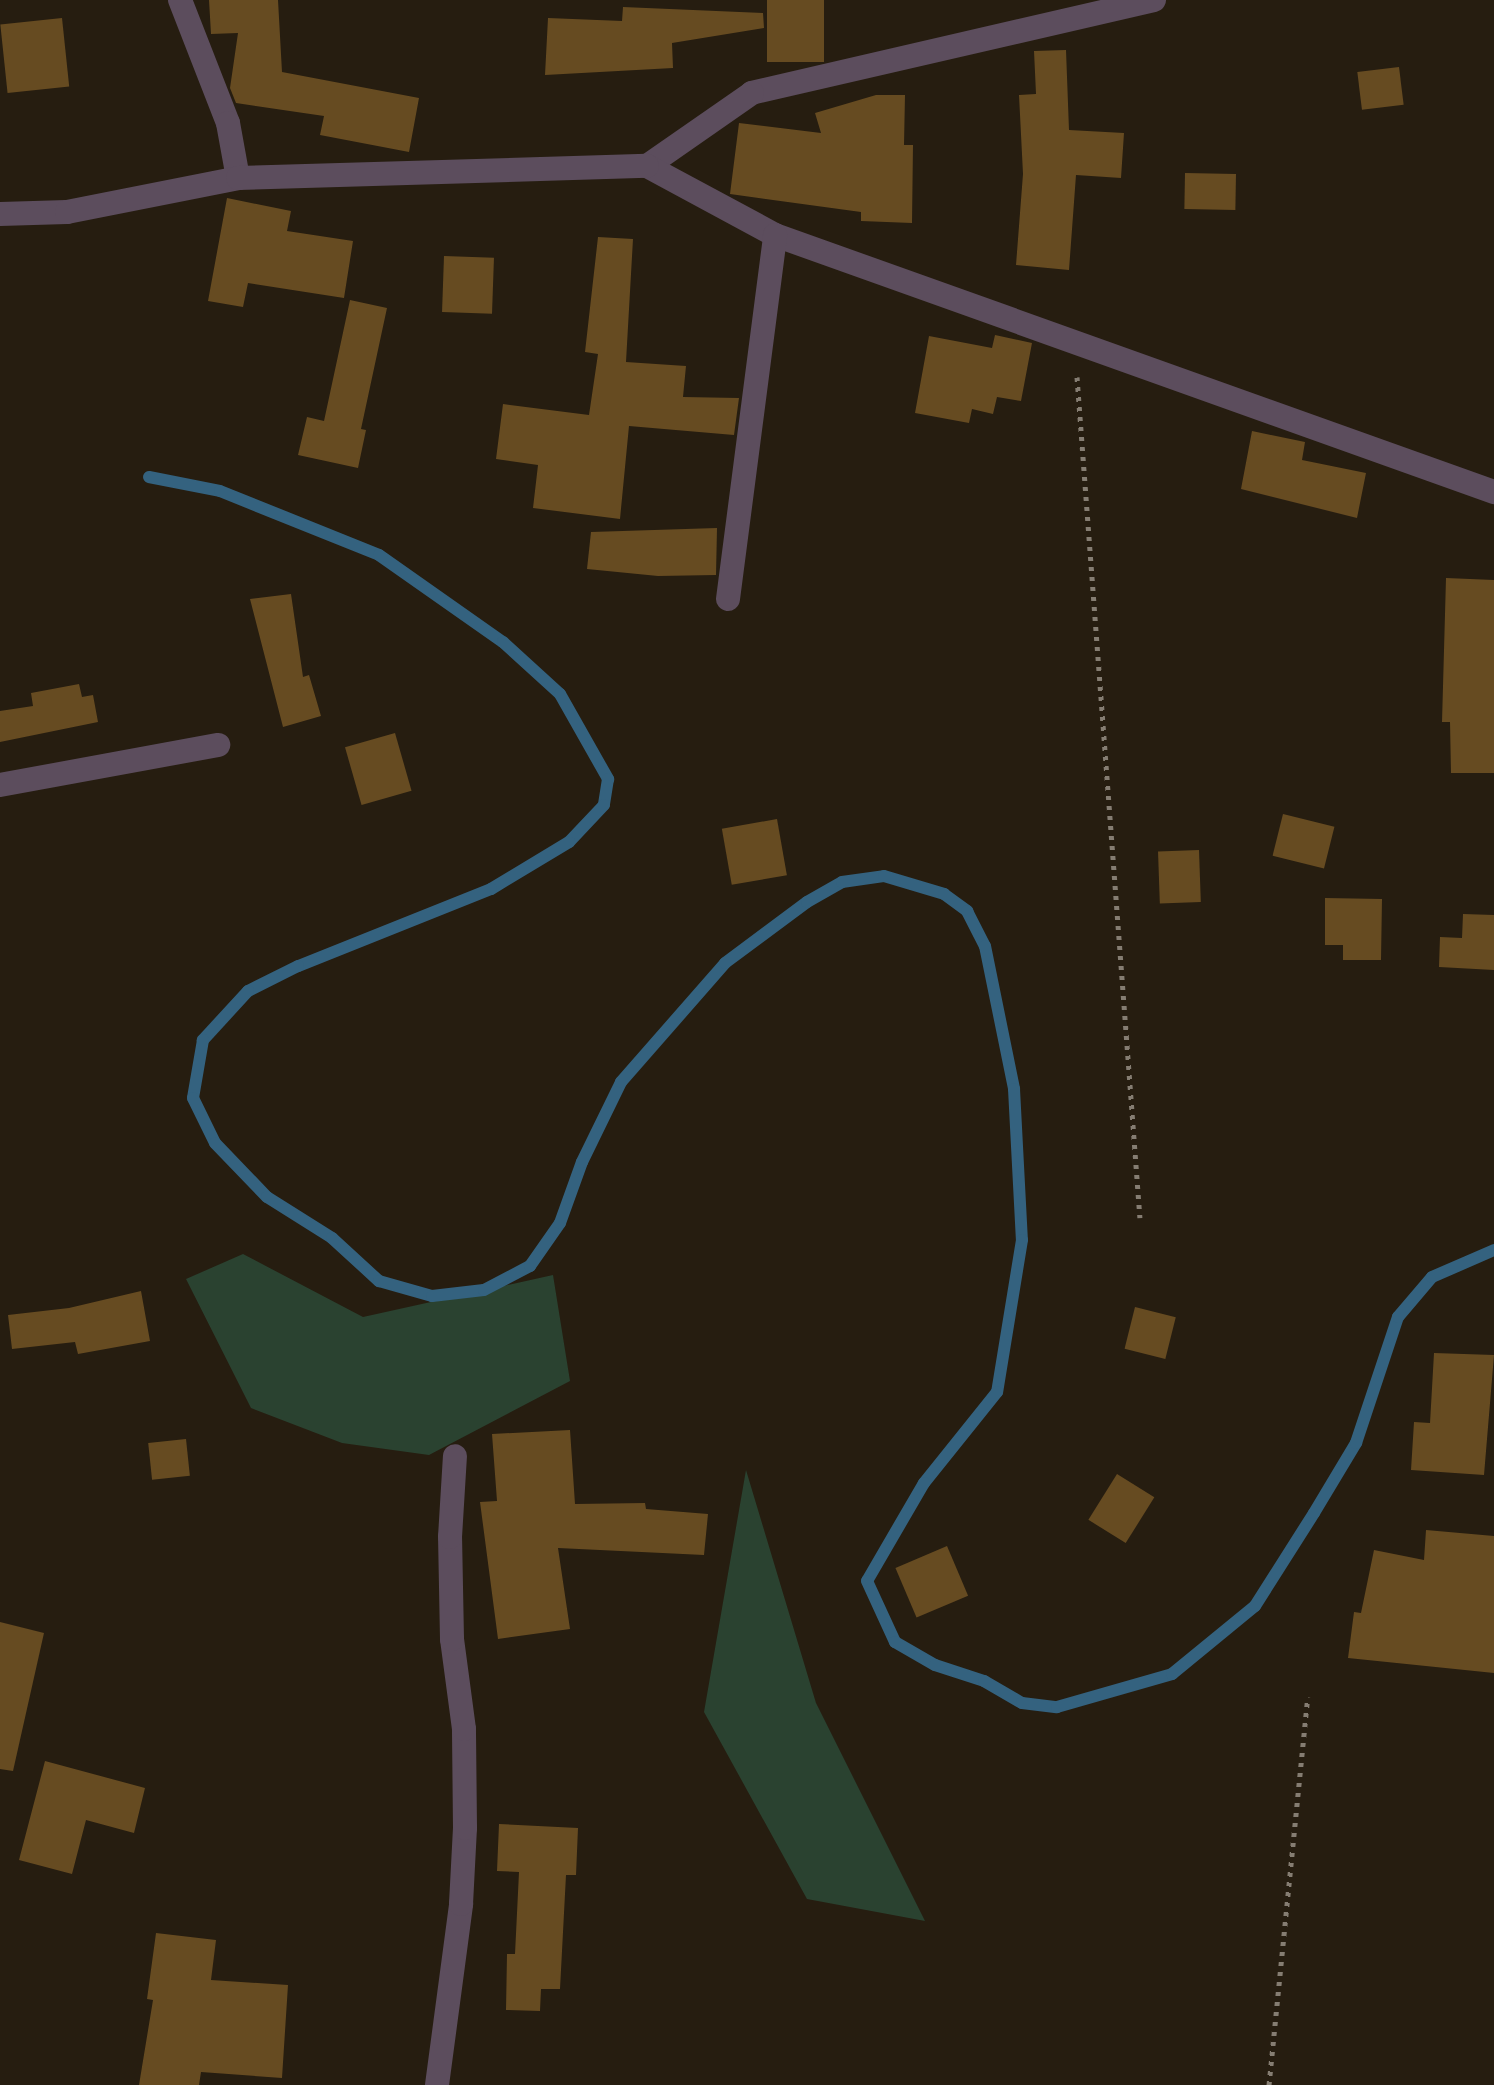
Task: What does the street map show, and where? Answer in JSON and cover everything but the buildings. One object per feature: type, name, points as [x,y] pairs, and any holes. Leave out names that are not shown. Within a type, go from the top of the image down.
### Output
[{"type":"street","points":[[180,0],[228,123],[238,178]]},
{"type":"street","points":[[647,166],[752,93],[1104,6],[1154,0]]},
{"type":"street","points":[[0,214],[67,212],[238,178],[647,166],[775,235],[1494,492]]},
{"type":"street","points":[[728,599],[775,235]]},
{"type":"street","points":[[0,785],[218,745]]},
{"type":"street","points":[[437,2085],[461,1904],[465,1828],[464,1729],[452,1639],[450,1537],[455,1456]]},
{"type":"path","points":[[1074,340],[1140,1218]]},
{"type":"path","points":[[1269,2085],[1308,1697]]},
{"type":"green space","points":[[243,1254],[363,1317],[553,1275],[570,1381],[429,1455],[342,1443],[251,1408],[186,1279]]},
{"type":"green space","points":[[746,1470],[816,1703],[925,1921],[807,1899],[704,1712]]},
{"type":"waterway","points":[[149,477],[220,491],[379,555],[503,642],[560,694],[608,779],[604,805],[569,842],[491,889],[298,966],[248,991],[203,1040],[193,1098],[215,1143],[267,1197],[332,1238],[379,1281],[432,1296],[484,1290],[530,1266],[560,1223],[582,1162],[621,1082],[725,963],[807,902],[842,882],[884,876],[944,894],[967,911],[985,946],[1014,1089],[1022,1240],[997,1392],[924,1483],[867,1581],[895,1642],[935,1665],[984,1681],[1022,1703],[1057,1707],[1172,1674],[1255,1606],[1314,1513],[1356,1443],[1398,1317],[1432,1277],[1494,1250]]}]
